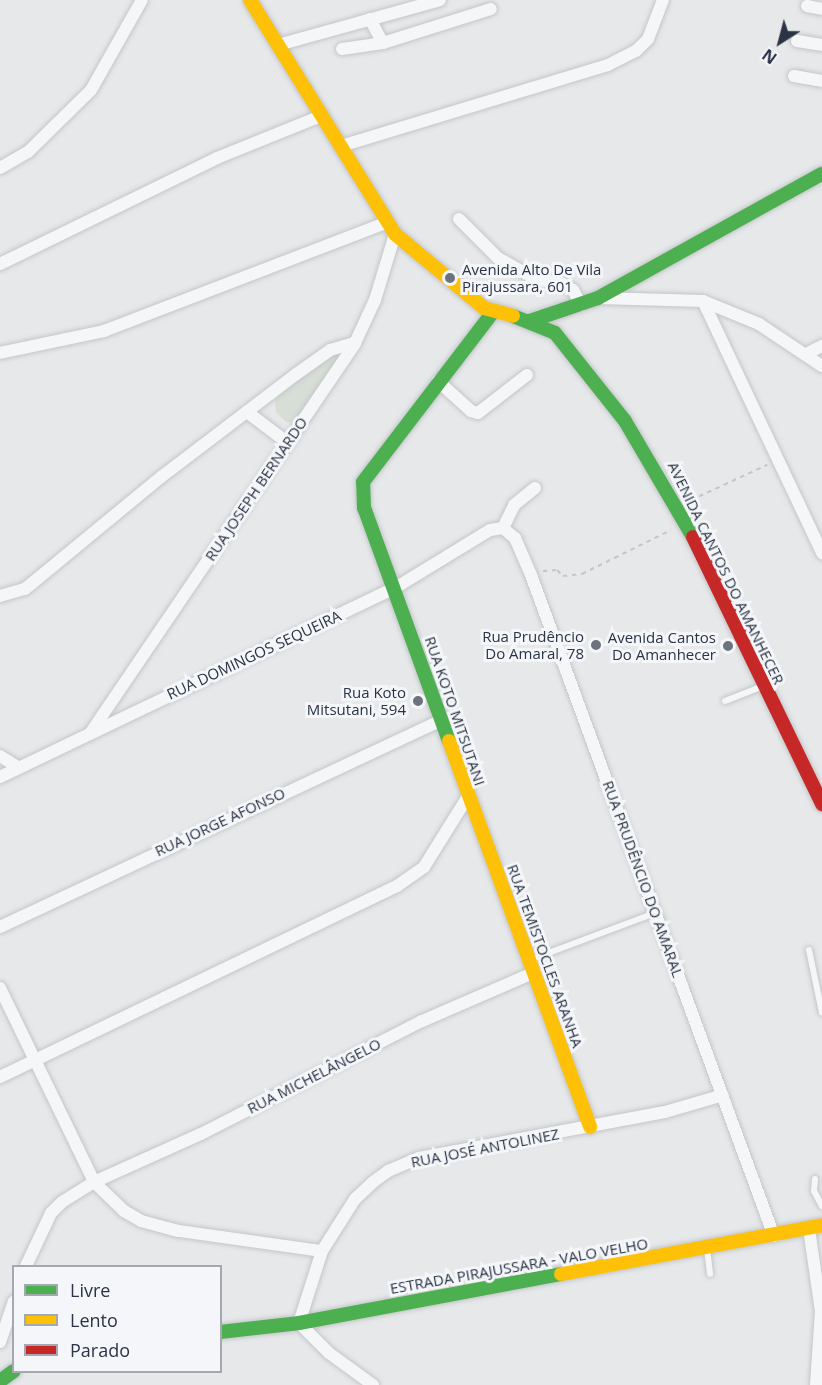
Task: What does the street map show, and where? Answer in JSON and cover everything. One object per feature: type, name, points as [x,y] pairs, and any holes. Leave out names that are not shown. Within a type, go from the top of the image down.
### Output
[{"type":"main road","name":"AVENIDA CANTOS DO AMANHECER","points":[[250,0],[391,229],[475,303],[493,312],[530,321],[555,333],[583,366],[648,455],[685,523],[822,804]]},
{"type":"main road","points":[[530,321],[597,298],[822,174]]},
{"type":"main road","name":"RUA KOTO MITSUTANI","points":[[467,798],[395,588],[367,522],[363,482],[386,443],[493,312]]},
{"type":"main road","name":"RUA TEMISTOCLES ARANHA","points":[[467,798],[532,966],[590,1127]]},
{"type":"main road","name":"ESTRADA PIRAJUSSARA - VALO VELHO","points":[[222,1332],[299,1323],[816,1227]]},
{"type":"street","points":[[0,168],[28,152],[91,90],[142,0]]},
{"type":"street","points":[[278,45],[440,0]]},
{"type":"street","points":[[341,146],[608,66],[636,51],[648,39],[663,0]]},
{"type":"street","points":[[807,6],[822,9]]},
{"type":"street","points":[[342,49],[383,43],[491,9]]},
{"type":"street","points":[[370,19],[383,43]]},
{"type":"street","points":[[797,41],[822,45]]},
{"type":"street","points":[[794,76],[822,81]]},
{"type":"street","points":[[0,264],[217,158],[321,116]]},
{"type":"street","points":[[459,219],[498,258],[537,280],[559,282],[573,290],[581,305]]},
{"type":"street","points":[[0,353],[104,331],[391,229]]},
{"type":"street","name":"RUA JOSEPH BERNARDO","points":[[91,732],[355,343],[375,300],[391,229]]},
{"type":"street","points":[[597,298],[703,301],[733,311],[822,366]]},
{"type":"street","points":[[703,301],[822,553]]},
{"type":"street","points":[[0,596],[25,589],[247,412],[330,350],[355,343]]},
{"type":"street","points":[[806,354],[822,346]]},
{"type":"street","points":[[438,381],[471,411],[478,413],[527,375]]},
{"type":"street","points":[[247,412],[288,443]]},
{"type":"street","points":[[503,528],[514,505],[535,488]]},
{"type":"street","name":"RUA DOMINGOS SEQUEIRA","points":[[0,777],[395,588],[490,530],[503,528]]},
{"type":"street","name":"RUA PRUDÊNCIO DO AMARAL","points":[[503,528],[515,538],[531,575],[774,1236]]},
{"type":"street","name":"RUA JORGE AFONSO","points":[[0,927],[441,720]]},
{"type":"street","points":[[0,756],[19,768]]},
{"type":"street","name":"RUA KOTO MITSUTANI","points":[[0,1077],[397,886],[424,867],[467,798]]},
{"type":"street","name":"RUA MICHELÂNGELO","points":[[26,1265],[51,1213],[62,1202],[94,1182],[201,1134],[532,966]]},
{"type":"street","points":[[0,988],[32,1060],[94,1182],[124,1211],[160,1227],[322,1251]]},
{"type":"street","name":"RUA JOSÉ ANTOLINEZ","points":[[299,1323],[322,1251],[355,1199],[388,1171],[419,1158],[664,1112],[723,1095]]},
{"type":"street","points":[[816,1227],[821,1311],[816,1385]]},
{"type":"street","points":[[0,1342],[12,1307]]},
{"type":"street","points":[[299,1323],[329,1353],[372,1385]]},
{"type":"lane","points":[[725,701],[763,686]]},
{"type":"lane","points":[[532,966],[655,913]]},
{"type":"lane","points":[[809,950],[822,1013]]},
{"type":"lane","points":[[813,962],[822,962]]},
{"type":"lane","points":[[814,1179],[814,1191],[822,1206]]},
{"type":"lane","points":[[707,1249],[710,1274]]},
{"type":"path","points":[[677,507],[778,460]]},
{"type":"path","points":[[531,575],[550,569],[563,576],[582,574],[685,523]]},
{"type":"shaded area","points":[[339,350],[342,352],[296,423],[286,422],[276,412],[275,400]]},
{"type":"traffic: fast","points":[[530,321],[598,298],[822,174]]},
{"type":"traffic: fast","points":[[449,741],[364,508],[363,482],[493,312]]},
{"type":"traffic: fast","points":[[513,316],[555,333],[625,421],[693,537]]},
{"type":"traffic: fast","points":[[222,1332],[299,1323],[561,1274]]},
{"type":"traffic: fast","points":[[0,1381],[12,1372]]},
{"type":"traffic: slow","points":[[250,0],[395,234],[484,308],[513,316]]},
{"type":"traffic: slow","points":[[449,741],[590,1127]]},
{"type":"traffic: slow","points":[[561,1274],[822,1225]]},
{"type":"traffic: jam","points":[[693,537],[822,804]]},
{"type":"place","name":"Avenida Alto De Vila Pirajussara, 601","points":[[450,278]]},
{"type":"place","name":"Rua Prudêncio Do Amaral, 78","points":[[596,645]]},
{"type":"place","name":"Avenida Cantos Do Amanhecer","points":[[728,646]]},
{"type":"place","name":"Rua Koto Mitsutani, 594","points":[[418,701]]}]
